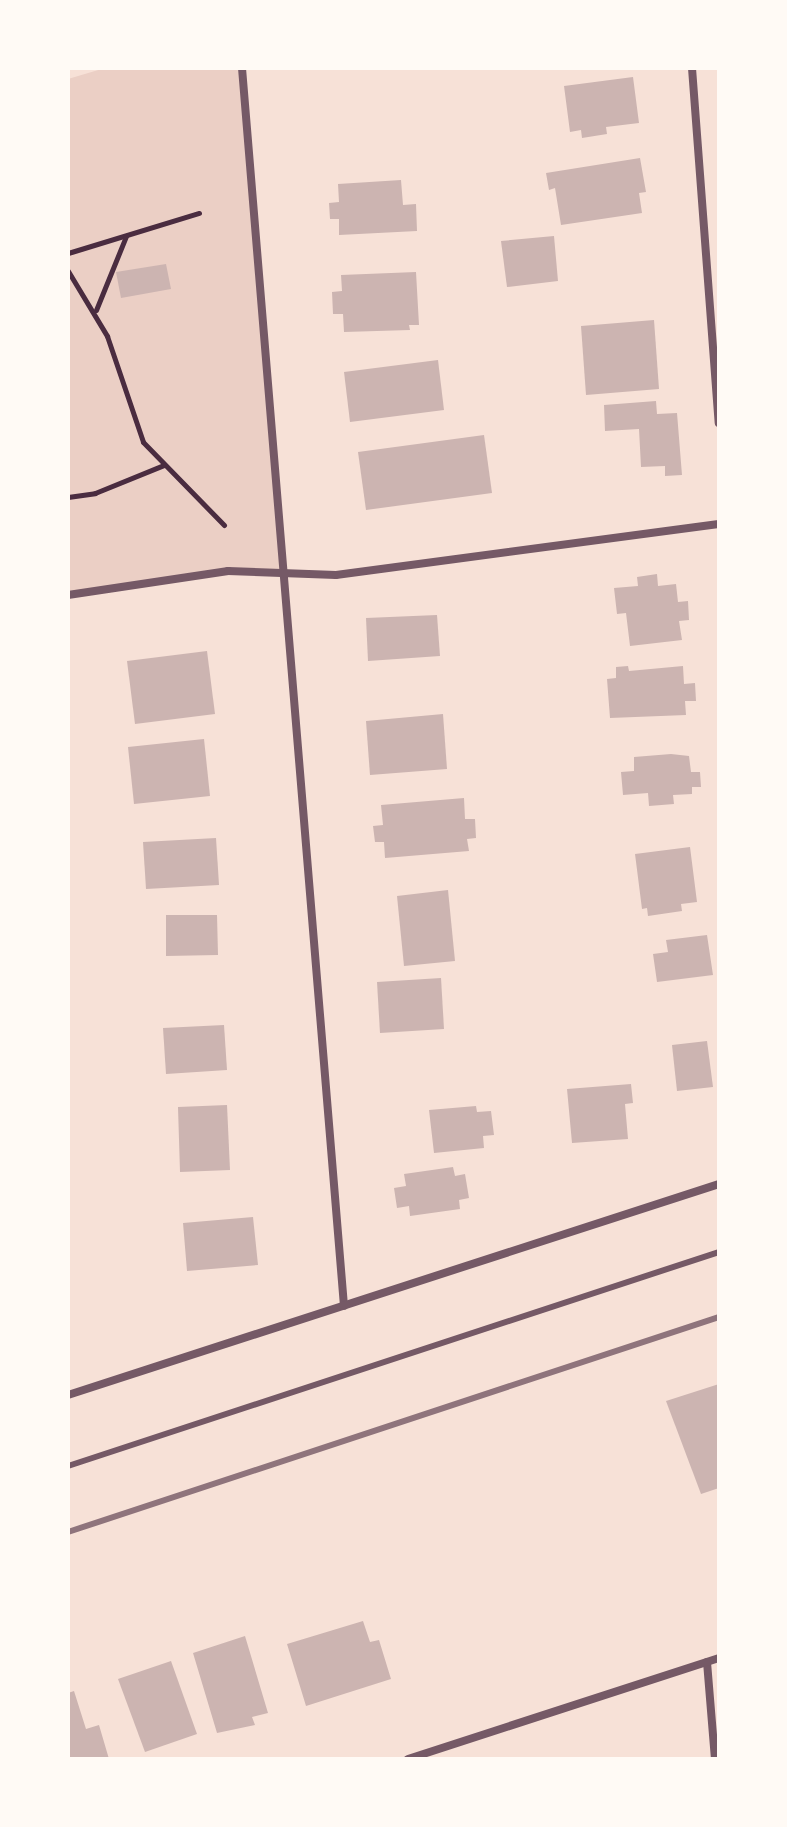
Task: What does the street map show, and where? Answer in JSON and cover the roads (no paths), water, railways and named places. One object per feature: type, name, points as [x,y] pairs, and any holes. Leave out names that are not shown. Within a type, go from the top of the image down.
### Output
[{"type":"street","points":[[242,68],[281,573],[344,1306]]},
{"type":"street","points":[[692,68],[719,423]]},
{"type":"street","points":[[68,595],[228,571],[336,575],[719,524]]},
{"type":"street","points":[[68,1395],[719,1184]]},
{"type":"street","points":[[408,1759],[719,1658]]},
{"type":"street","points":[[707,1662],[715,1759]]},
{"type":"lane","points":[[68,1466],[719,1252]]},
{"type":"railway","points":[[68,1532],[719,1317]]}]
